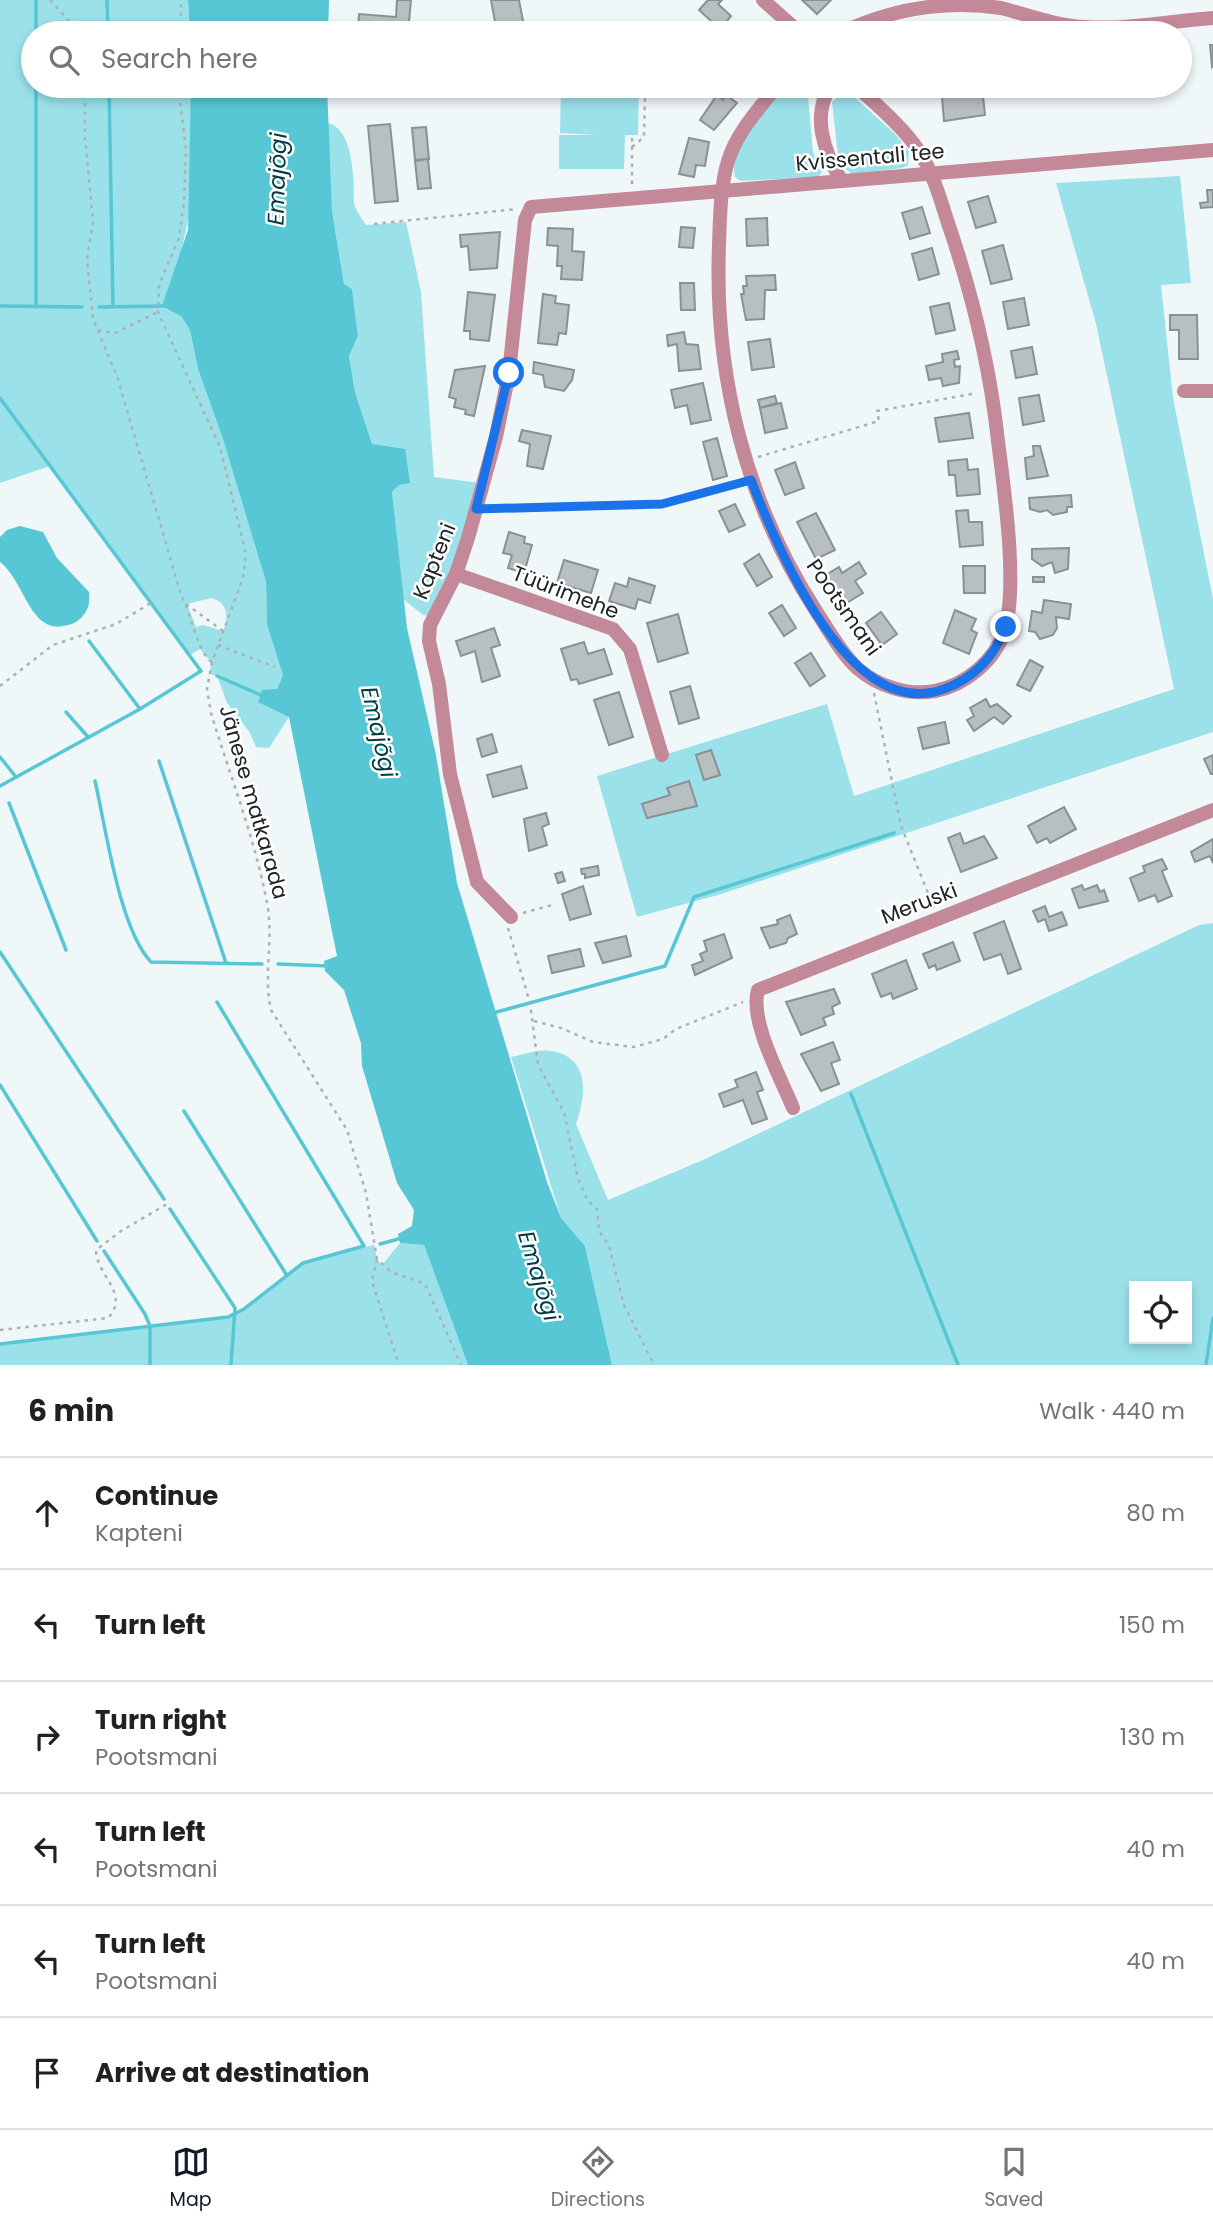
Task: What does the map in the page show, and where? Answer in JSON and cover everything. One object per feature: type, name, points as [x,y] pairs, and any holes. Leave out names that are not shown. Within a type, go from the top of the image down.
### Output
[{"type":"street","points":[[763,0],[787,21]]},
{"type":"street","points":[[867,21],[918,5],[951,3],[983,4],[1048,21]]},
{"type":"street","points":[[1175,21],[1213,18]]},
{"type":"street","name":"Pootsmani","points":[[767,98],[740,132],[727,163],[723,191],[719,321],[734,423],[744,461],[795,579],[855,666],[873,680],[903,691],[940,690],[972,676],[1002,638],[1007,608],[1007,538],[991,391],[959,255],[931,173],[907,135],[868,98]]},
{"type":"street","points":[[826,98],[821,111],[822,136],[830,162],[841,180]]},
{"type":"street","name":"Kvissentali tee","points":[[531,207],[1213,150]]},
{"type":"street","name":"Kapteni","points":[[511,917],[477,882],[450,774],[439,684],[429,641],[430,625],[456,574],[476,509],[509,373],[526,220],[531,207]]},
{"type":"street","points":[[1184,391],[1213,391]]},
{"type":"street","name":"Tüürimehe","points":[[456,574],[613,629],[622,636],[630,649],[662,755]]},
{"type":"street","name":"Meruski","points":[[756,997],[758,990],[1213,810]]},
{"type":"street","points":[[756,997],[754,1003],[760,1024],[793,1108]]},
{"type":"path","points":[[50,0],[69,21]]},
{"type":"path","points":[[181,0],[181,21]]},
{"type":"path","points":[[85,98],[85,137],[93,221],[87,259],[93,319],[117,376],[186,604],[196,627],[200,649],[212,662]]},
{"type":"path","name":"Jänese matkarada","points":[[180,98],[186,150],[184,202],[179,238],[157,295],[158,312],[220,447],[242,527],[246,554],[243,578],[212,662],[207,689],[211,713],[268,905],[270,968],[266,989],[271,1010],[347,1130],[366,1194],[377,1259],[372,1281],[376,1301],[399,1365]]},
{"type":"path","points":[[632,148],[644,137],[645,98]]},
{"type":"path","points":[[632,138],[632,199]]},
{"type":"path","points":[[374,224],[531,207]]},
{"type":"path","points":[[98,330],[115,333],[158,312]]},
{"type":"path","points":[[744,461],[878,421],[877,411],[991,391]]},
{"type":"path","points":[[476,509],[662,504],[751,480]]},
{"type":"path","points":[[0,686],[53,645],[133,616],[151,603]]},
{"type":"path","points":[[186,604],[223,631]]},
{"type":"path","points":[[218,645],[275,667]]},
{"type":"path","points":[[873,680],[901,825],[937,918]]},
{"type":"path","points":[[556,904],[511,917],[507,931],[534,1021],[538,1065],[564,1112],[578,1179],[588,1201],[597,1209],[599,1231],[609,1246],[624,1305],[654,1365]]},
{"type":"path","points":[[534,1021],[561,1028],[593,1042],[634,1046],[663,1039],[677,1029],[756,997]]},
{"type":"path","points":[[0,1330],[108,1318],[116,1303],[115,1289],[96,1259],[96,1250],[121,1231],[167,1204]]},
{"type":"path","points":[[377,1259],[391,1272],[423,1283],[427,1287],[461,1365]]},
{"type":"shaded area","points":[[0,0],[188,0],[189,21],[21,21],[21,98],[191,98],[191,206],[179,262],[181,316],[190,330],[198,369],[223,439],[266,582],[267,625],[283,675],[277,689],[289,717],[269,748],[256,747],[250,733],[227,703],[217,676],[210,674],[211,662],[200,649],[190,655],[50,466],[0,483]],"holes":[[[211,598],[221,603],[226,611],[223,631],[203,625],[196,627],[187,604]]]},
{"type":"shaded area","points":[[561,98],[639,98],[638,135],[625,135],[624,169],[559,169],[559,135],[596,135],[560,133]]},
{"type":"shaded area","points":[[774,98],[808,98],[813,152],[822,172],[818,177],[741,181],[735,177],[737,153],[750,128]]},
{"type":"shaded area","points":[[837,98],[855,98],[895,134],[909,151],[908,165],[853,174],[839,165],[832,102]]},
{"type":"shaded area","points":[[327,123],[343,134],[351,156],[354,204],[366,225],[406,222],[421,292],[434,477],[480,483],[452,571],[430,616],[423,615],[403,599],[392,492],[399,485],[372,444],[355,392],[349,356],[358,336],[352,289],[344,284],[332,211]]},
{"type":"shaded area","points":[[1180,176],[1191,283],[1161,285],[1173,398],[1213,599],[1213,732],[718,895],[637,917],[597,776],[827,704],[854,796],[1174,689],[1096,324],[1056,183]]},
{"type":"shaded area","points":[[1213,923],[1213,1365],[612,1365],[585,1246],[561,1218],[511,1057],[536,1051],[550,1051],[563,1054],[579,1069],[583,1090],[576,1124],[608,1200],[703,1160],[1199,925]]},
{"type":"shaded area","points":[[400,1243],[424,1245],[468,1365],[0,1365],[0,1344],[228,1317],[244,1309],[303,1263],[374,1245],[377,1259],[382,1265]]},
{"type":"water","points":[[188,0],[329,0],[328,21],[189,21]]},
{"type":"water","name":"Emajõgi","points":[[191,98],[327,98],[332,211],[344,284],[352,289],[358,336],[349,356],[355,392],[372,444],[405,449],[410,483],[399,485],[392,492],[407,628],[436,755],[457,883],[547,1182],[561,1218],[585,1246],[612,1365],[468,1365],[424,1245],[400,1243],[398,1234],[412,1226],[414,1210],[397,1183],[362,1066],[361,1043],[344,990],[325,971],[324,961],[337,956],[289,717],[258,702],[262,690],[277,689],[283,675],[267,625],[266,582],[223,439],[198,369],[190,330],[181,316],[162,306],[188,230]]},
{"type":"water","points":[[20,526],[43,532],[57,558],[89,592],[88,608],[75,622],[66,626],[52,626],[43,621],[35,614],[8,570],[0,562],[0,537],[7,530]]},
{"type":"building","points":[[397,0],[411,0],[409,21],[359,21],[359,14],[396,17]]},
{"type":"building","points":[[491,0],[519,0],[523,21],[495,21]]},
{"type":"building","points":[[708,0],[722,0],[718,4],[731,16],[727,21],[711,21],[699,10]]},
{"type":"building","points":[[802,0],[831,0],[817,14]]},
{"type":"building","points":[[1210,45],[1213,45],[1212,67]]},
{"type":"building","points":[[715,98],[730,98],[737,103],[714,130],[700,120]]},
{"type":"building","points":[[942,98],[983,98],[985,115],[944,121]]},
{"type":"building","points":[[390,124],[398,201],[375,203],[368,126]]},
{"type":"building","points":[[426,127],[429,159],[415,160],[412,128]]},
{"type":"building","points":[[689,138],[709,142],[705,166],[696,165],[694,177],[679,174]]},
{"type":"building","points":[[428,159],[431,188],[418,189],[415,161]]},
{"type":"building","points":[[1207,190],[1213,190],[1213,207],[1201,208],[1200,203],[1208,202]]},
{"type":"building","points":[[988,196],[996,222],[976,228],[968,202]]},
{"type":"building","points":[[922,207],[930,233],[910,239],[902,213]]},
{"type":"building","points":[[767,218],[768,245],[747,246],[746,219]]},
{"type":"building","points":[[681,227],[695,228],[693,248],[679,247]]},
{"type":"building","points":[[548,228],[573,229],[572,251],[584,252],[582,280],[561,279],[562,266],[557,266],[558,246],[547,245]]},
{"type":"building","points":[[500,232],[497,268],[470,270],[468,246],[461,247],[460,235]]},
{"type":"building","points":[[1003,245],[1012,279],[991,284],[982,251]]},
{"type":"building","points":[[932,248],[939,274],[919,280],[912,254]]},
{"type":"building","points":[[775,275],[776,290],[765,290],[764,319],[746,320],[741,294],[744,294],[743,286],[747,286],[746,276]]},
{"type":"building","points":[[680,283],[694,283],[695,310],[681,310]]},
{"type":"building","points":[[468,292],[495,295],[489,341],[470,339],[470,331],[464,331]]},
{"type":"building","points":[[543,294],[556,296],[555,303],[569,305],[566,334],[559,333],[557,345],[538,343]]},
{"type":"building","points":[[1024,298],[1029,325],[1008,329],[1003,302]]},
{"type":"building","points":[[949,303],[955,330],[936,334],[930,307]]},
{"type":"building","points":[[1170,315],[1197,315],[1198,359],[1179,359],[1179,330],[1170,330]]},
{"type":"building","points":[[684,332],[686,344],[698,345],[701,369],[679,371],[677,344],[668,346],[667,335]]},
{"type":"building","points":[[770,339],[774,367],[752,370],[748,342]]},
{"type":"building","points":[[1032,347],[1037,374],[1016,378],[1011,351]]},
{"type":"building","points":[[957,351],[959,359],[954,360],[955,367],[960,366],[959,383],[943,386],[941,378],[929,380],[926,366],[943,362],[942,354]]},
{"type":"building","points":[[534,362],[574,370],[572,380],[564,391],[545,387],[543,375],[533,373]]},
{"type":"building","points":[[485,366],[474,416],[465,414],[466,410],[454,407],[456,399],[449,397],[455,370]]},
{"type":"building","points":[[703,383],[711,420],[691,424],[687,405],[675,408],[671,390]]},
{"type":"building","points":[[1039,395],[1044,421],[1023,425],[1019,398]]},
{"type":"building","points":[[775,396],[777,403],[760,408],[758,400]]},
{"type":"building","points":[[781,403],[787,428],[765,433],[760,408]]},
{"type":"building","points":[[969,413],[973,438],[939,442],[935,418]]},
{"type":"building","points":[[522,430],[551,436],[543,469],[527,466],[530,444],[519,441]]},
{"type":"building","points":[[717,438],[727,476],[713,480],[703,442]]},
{"type":"building","points":[[1033,446],[1040,446],[1048,476],[1027,479],[1025,458],[1034,456]]},
{"type":"building","points":[[967,459],[968,470],[978,469],[980,494],[957,496],[955,475],[949,475],[948,461]]},
{"type":"building","points":[[795,462],[804,488],[785,495],[775,470]]},
{"type":"building","points":[[1071,495],[1072,507],[1067,507],[1067,512],[1053,515],[1047,510],[1040,512],[1030,509],[1029,498]]},
{"type":"building","points":[[735,504],[745,525],[729,532],[719,511]]},
{"type":"building","points":[[968,510],[969,522],[982,522],[983,545],[960,547],[956,511]]},
{"type":"building","points":[[816,513],[835,550],[816,559],[797,522]]},
{"type":"building","points":[[509,532],[525,537],[524,543],[532,545],[524,573],[508,568],[512,555],[503,553]]},
{"type":"building","points":[[1069,548],[1068,569],[1055,573],[1052,562],[1042,566],[1032,559],[1032,549]]},
{"type":"building","points":[[759,554],[772,577],[757,586],[744,564]]},
{"type":"building","points":[[564,560],[598,570],[591,593],[557,583]]},
{"type":"building","points":[[859,562],[866,574],[855,581],[863,593],[845,604],[824,576],[839,567],[842,573]]},
{"type":"building","points":[[963,566],[985,566],[985,593],[964,593]]},
{"type":"building","points":[[1033,577],[1044,577],[1044,582],[1033,582]]},
{"type":"building","points":[[629,578],[655,586],[650,603],[638,599],[635,609],[609,601],[615,583],[627,587]]},
{"type":"building","points":[[1044,600],[1071,604],[1069,619],[1056,617],[1057,628],[1053,635],[1040,639],[1035,632],[1029,631],[1032,611],[1042,613]]},
{"type":"building","points":[[782,605],[796,628],[784,636],[769,613]]},
{"type":"building","points":[[955,610],[976,619],[971,630],[977,633],[969,654],[943,643]]},
{"type":"building","points":[[881,612],[897,634],[882,645],[866,623]]},
{"type":"building","points":[[678,614],[688,653],[658,662],[647,623]]},
{"type":"building","points":[[494,628],[500,645],[491,648],[500,676],[482,682],[475,651],[461,656],[456,641]]},
{"type":"building","points":[[584,642],[588,654],[604,649],[612,674],[579,684],[577,679],[571,680],[561,649]]},
{"type":"building","points":[[811,653],[825,676],[810,686],[795,663]]},
{"type":"building","points":[[1030,660],[1043,667],[1030,691],[1017,685]]},
{"type":"building","points":[[690,686],[699,718],[679,724],[670,692]]},
{"type":"building","points":[[619,692],[633,737],[609,745],[594,700]]},
{"type":"building","points":[[986,699],[990,707],[997,704],[1011,716],[1003,724],[994,717],[974,731],[967,720],[974,716],[970,708]]},
{"type":"building","points":[[945,722],[949,743],[923,749],[918,728]]},
{"type":"building","points":[[492,734],[497,752],[482,757],[477,739]]},
{"type":"building","points":[[711,750],[720,775],[704,780],[696,755]]},
{"type":"building","points":[[1213,755],[1213,774],[1211,774],[1204,759]]},
{"type":"building","points":[[521,766],[527,788],[493,797],[487,775]]},
{"type":"building","points":[[689,781],[697,806],[647,818],[642,804],[670,795],[667,788]]},
{"type":"building","points":[[1064,807],[1076,829],[1050,843],[1047,838],[1037,843],[1028,826]]},
{"type":"building","points":[[546,813],[549,824],[542,827],[547,845],[529,851],[524,819]]},
{"type":"building","points":[[960,833],[964,844],[984,836],[997,858],[961,872],[948,838]]},
{"type":"building","points":[[1213,839],[1213,863],[1210,856],[1195,862],[1191,852]]},
{"type":"building","points":[[1162,859],[1167,869],[1162,871],[1172,896],[1158,902],[1155,895],[1139,901],[1130,878],[1145,872],[1143,866]]},
{"type":"building","points":[[598,866],[599,875],[585,878],[585,874],[582,874],[581,869]]},
{"type":"building","points":[[562,872],[565,881],[558,883],[555,874]]},
{"type":"building","points":[[1082,885],[1084,890],[1097,885],[1100,892],[1104,890],[1108,901],[1079,908],[1072,889]]},
{"type":"building","points":[[583,886],[591,914],[570,920],[562,894]]},
{"type":"building","points":[[1045,906],[1049,917],[1062,912],[1067,925],[1049,931],[1045,919],[1038,922],[1033,911]]},
{"type":"building","points":[[790,915],[797,934],[788,938],[786,943],[770,948],[761,928],[778,924],[777,920]]},
{"type":"building","points":[[1004,921],[1021,969],[1008,974],[1001,954],[984,960],[974,933]]},
{"type":"building","points":[[724,934],[732,958],[695,975],[692,965],[703,961],[700,954],[707,951],[704,941]]},
{"type":"building","points":[[626,936],[631,956],[603,963],[595,943]]},
{"type":"building","points":[[953,942],[960,961],[937,970],[935,965],[929,968],[923,954]]},
{"type":"building","points":[[580,949],[584,966],[552,973],[548,956]]},
{"type":"building","points":[[906,960],[917,989],[893,999],[891,993],[881,997],[872,974]]},
{"type":"building","points":[[834,989],[840,1003],[832,1007],[834,1014],[823,1018],[826,1025],[801,1035],[786,1002]]},
{"type":"building","points":[[833,1042],[840,1060],[831,1063],[839,1084],[821,1091],[801,1054]]},
{"type":"building","points":[[756,1072],[763,1090],[757,1092],[767,1119],[752,1124],[743,1100],[724,1107],[719,1094],[738,1087],[735,1080]]},
{"type":"waterway","points":[[36,0],[36,21]]},
{"type":"waterway","points":[[107,0],[108,21]]},
{"type":"waterway","points":[[36,98],[36,307]]},
{"type":"waterway","points":[[109,98],[113,306]]},
{"type":"waterway","points":[[0,306],[82,307]]},
{"type":"waterway","points":[[99,307],[167,306]]},
{"type":"waterway","points":[[0,398],[201,671],[140,709],[0,786]]},
{"type":"waterway","points":[[89,641],[140,709]]},
{"type":"waterway","points":[[217,676],[263,696]]},
{"type":"waterway","points":[[66,712],[88,737]]},
{"type":"waterway","points":[[0,757],[16,777]]},
{"type":"waterway","points":[[159,761],[226,963]]},
{"type":"waterway","points":[[95,781],[122,902],[130,926],[151,962],[262,964]]},
{"type":"waterway","points":[[9,803],[66,950]]},
{"type":"waterway","points":[[493,1013],[665,966],[694,897],[894,833]]},
{"type":"waterway","points":[[0,952],[164,1199]]},
{"type":"waterway","points":[[278,964],[328,966]]},
{"type":"waterway","points":[[0,1344],[228,1317],[244,1309],[303,1263],[364,1246],[217,1002]]},
{"type":"waterway","points":[[0,1085],[97,1241]]},
{"type":"waterway","points":[[851,1094],[958,1365]]},
{"type":"waterway","points":[[184,1111],[286,1274]]},
{"type":"waterway","points":[[170,1209],[235,1308],[231,1365]]},
{"type":"waterway","points":[[380,1244],[402,1238]]},
{"type":"waterway","points":[[104,1251],[150,1326],[150,1365]]},
{"type":"waterway","points":[[1206,1365],[1213,1318]]},
{"type":"route","points":[[509,373],[496,437],[476,509],[662,504],[751,480],[767,522],[795,579],[855,666],[873,680],[903,691],[915,692],[940,690],[954,685],[972,676],[992,654],[1006,627]]}]
